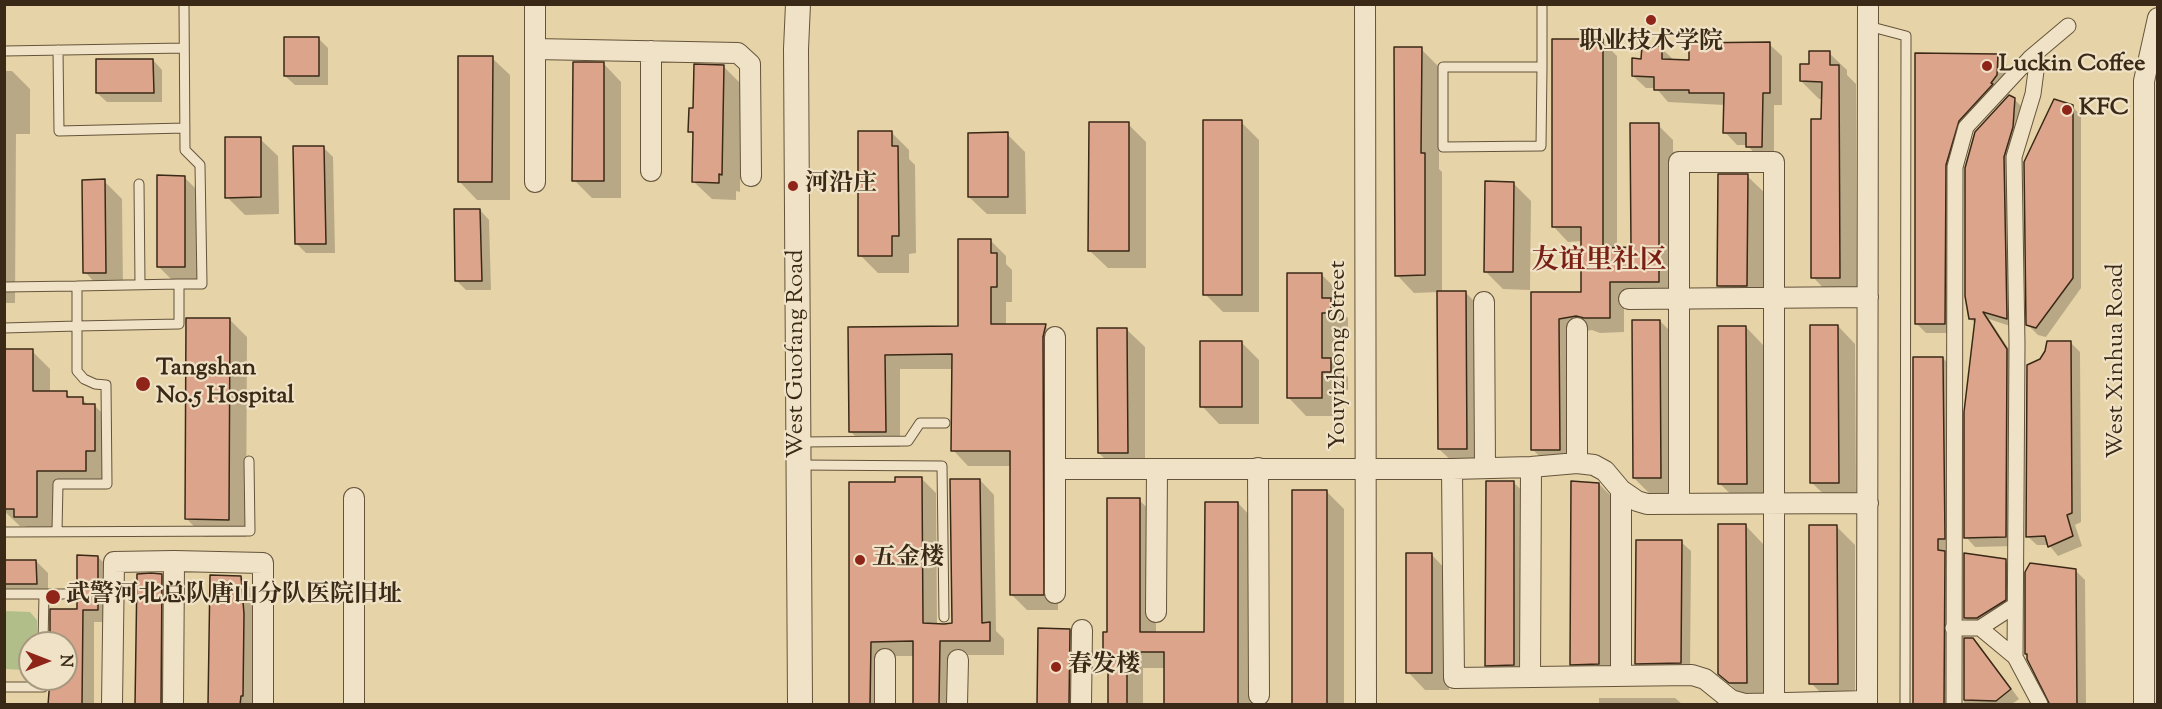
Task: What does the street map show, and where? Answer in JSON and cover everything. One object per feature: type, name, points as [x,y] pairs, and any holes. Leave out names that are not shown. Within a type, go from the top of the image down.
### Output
[{"type":"street","points":[[536,4],[536,182]]},
{"type":"street","name":"West Guofang Road","points":[[798,4],[796,49],[800,705]]},
{"type":"street","name":"Youyizhong Street","points":[[1365,4],[1366,705]]},
{"type":"street","points":[[1452,469],[1454,678],[1692,675],[1705,679],[1731,700],[1745,704],[1867,703],[1868,4]]},
{"type":"street","name":"West Xinhua Road","points":[[2144,705],[2144,81],[2157,18]]},
{"type":"street","points":[[1954,705],[1955,167],[1966,127],[2030,58],[2068,26]]},
{"type":"street","points":[[536,49],[738,53],[750,64],[751,176]]},
{"type":"street","points":[[651,51],[651,171]]},
{"type":"street","points":[[2014,657],[2017,355],[2014,157],[2033,94],[2036,71],[2030,58]]},
{"type":"street","points":[[1679,504],[1679,162],[1774,162],[1774,702]]},
{"type":"street","points":[[1629,298],[1868,297]]},
{"type":"street","points":[[1484,302],[1485,468]]},
{"type":"street","points":[[1577,328],[1577,463]]},
{"type":"street","points":[[1055,336],[1055,593]]},
{"type":"street","points":[[1055,470],[1452,469],[1577,463],[1594,465],[1605,471],[1621,490],[1637,501],[1647,504],[1868,503]]},
{"type":"street","points":[[1530,677],[1531,467]]},
{"type":"street","points":[[1258,468],[1259,695]]},
{"type":"street","points":[[1156,612],[1157,469]]},
{"type":"street","points":[[1621,490],[1621,676]]},
{"type":"street","points":[[354,498],[354,705]]},
{"type":"street","points":[[173,705],[174,561]]},
{"type":"street","points":[[112,705],[114,562],[174,561],[263,563],[263,705]]},
{"type":"street","points":[[1953,628],[1980,628],[2014,606]]},
{"type":"street","points":[[1980,628],[2014,657],[2040,705]]},
{"type":"street","points":[[1081,705],[1082,630]]},
{"type":"street","points":[[885,659],[885,705]]},
{"type":"street","points":[[957,705],[958,660]]},
{"type":"lane","points":[[4,286],[202,284],[200,165],[185,150],[184,4]]},
{"type":"lane","points":[[1542,4],[1542,67],[1541,146],[1443,147],[1443,67],[1542,67]]},
{"type":"lane","points":[[1868,26],[1906,36],[1905,705]]},
{"type":"lane","points":[[4,51],[184,48]]},
{"type":"lane","points":[[58,50],[58,130],[185,128]]},
{"type":"lane","points":[[139,184],[140,284]]},
{"type":"lane","points":[[4,328],[179,324],[179,284]]},
{"type":"lane","points":[[57,531],[58,483],[107,483],[106,385],[95,384],[84,379],[77,371],[77,286]]},
{"type":"lane","points":[[798,454],[908,441],[920,423],[945,423]]},
{"type":"lane","points":[[798,454],[942,466],[944,617]]},
{"type":"lane","points":[[4,532],[249,531],[249,461]]},
{"type":"lane","points":[[4,594],[70,594]]},
{"type":"lane","points":[[43,631],[44,594]]},
{"type":"green space","points":[[5,611],[30,612],[37,620],[37,631],[18,631],[18,670],[5,669]]},
{"type":"building","points":[[284,37],[319,37],[319,76],[284,76]]},
{"type":"building","points":[[1552,39],[1603,39],[1603,248],[1631,247],[1630,123],[1659,123],[1659,282],[1610,282],[1610,318],[1576,316],[1559,319],[1560,450],[1531,450],[1531,292],[1581,292],[1581,227],[1552,227]]},
{"type":"building","points":[[1770,42],[1770,93],[1763,93],[1762,147],[1746,147],[1746,133],[1723,133],[1724,93],[1654,90],[1654,77],[1632,76],[1632,58],[1641,59],[1642,46],[1662,46],[1662,59],[1689,60],[1689,43]]},
{"type":"building","points":[[1394,47],[1422,47],[1421,153],[1425,153],[1425,275],[1395,276]]},
{"type":"building","points":[[1809,51],[1830,51],[1830,65],[1839,65],[1840,278],[1811,278],[1811,119],[1821,119],[1822,82],[1800,81],[1800,64],[1809,64]]},
{"type":"building","points":[[1915,53],[1998,54],[1997,75],[1991,83],[1993,84],[1959,121],[1946,165],[1945,324],[1915,324]]},
{"type":"building","points":[[458,56],[493,56],[492,182],[458,182]]},
{"type":"building","points":[[96,59],[153,59],[154,93],[96,93]]},
{"type":"building","points":[[573,62],[604,62],[604,181],[572,181]]},
{"type":"building","points":[[694,64],[724,65],[722,175],[719,174],[719,183],[692,182],[693,132],[688,132],[689,108],[693,108]]},
{"type":"building","points":[[2009,95],[2015,98],[2013,127],[2004,157],[2007,319],[1983,312],[2007,349],[2006,537],[1964,538],[1964,412],[1975,319],[1969,319],[1965,296],[1965,168],[1975,132]]},
{"type":"building","points":[[2054,99],[2073,105],[2073,278],[2036,328],[2026,325],[2024,162]]},
{"type":"building","points":[[1203,120],[1242,120],[1242,295],[1203,295]]},
{"type":"building","points":[[1089,122],[1129,122],[1129,251],[1088,251]]},
{"type":"building","points":[[858,131],[892,131],[892,146],[898,146],[899,236],[892,236],[892,256],[858,256]]},
{"type":"building","points":[[1008,132],[1008,197],[968,197],[968,133]]},
{"type":"building","points":[[225,137],[261,137],[261,197],[225,198]]},
{"type":"building","points":[[293,146],[324,146],[326,244],[295,244]]},
{"type":"building","points":[[1718,174],[1748,174],[1747,286],[1717,286]]},
{"type":"building","points":[[157,175],[185,176],[185,267],[157,267]]},
{"type":"building","points":[[105,179],[106,273],[83,273],[82,180]]},
{"type":"building","points":[[1485,181],[1514,182],[1513,272],[1484,272]]},
{"type":"building","points":[[454,209],[480,209],[482,281],[455,281]]},
{"type":"building","points":[[958,239],[991,239],[991,253],[997,253],[997,287],[991,287],[991,324],[1046,324],[1043,337],[1044,595],[1010,595],[1010,451],[951,451],[952,354],[885,355],[886,432],[849,432],[848,327],[958,326]]},
{"type":"building","points":[[1287,273],[1322,273],[1322,298],[1331,298],[1331,313],[1322,313],[1322,358],[1331,358],[1331,372],[1322,372],[1322,398],[1287,398]]},
{"type":"building","points":[[1437,291],[1466,291],[1467,449],[1438,449]]},
{"type":"building","points":[[186,318],[230,318],[229,520],[185,519]]},
{"type":"building","points":[[1632,320],[1660,320],[1661,478],[1633,478]]},
{"type":"building","points":[[1810,325],[1838,325],[1839,483],[1810,483]]},
{"type":"building","points":[[1718,326],[1746,326],[1747,484],[1718,484]]},
{"type":"building","points":[[1097,328],[1127,328],[1128,453],[1098,453]]},
{"type":"building","points":[[1200,341],[1242,341],[1242,407],[1200,407]]},
{"type":"building","points":[[2047,341],[2071,341],[2072,513],[2067,515],[2073,536],[2048,547],[2045,536],[2026,537],[2027,365],[2040,359]]},
{"type":"building","points":[[4,349],[33,349],[33,391],[67,391],[67,397],[83,397],[83,404],[95,404],[95,451],[86,451],[86,471],[37,471],[37,517],[14,517],[14,509],[4,509]]},
{"type":"building","points":[[1913,357],[1943,357],[1945,539],[1938,539],[1938,550],[1945,551],[1944,705],[1913,705]]},
{"type":"building","points":[[895,477],[922,477],[923,623],[944,624],[952,623],[950,479],[980,479],[982,623],[990,622],[990,641],[940,641],[939,705],[913,705],[913,641],[871,642],[870,705],[849,705],[849,482],[895,482]]},
{"type":"building","points":[[1486,481],[1514,481],[1514,665],[1485,666]]},
{"type":"building","points":[[1571,481],[1599,483],[1599,664],[1570,665]]},
{"type":"building","points":[[1292,490],[1327,490],[1327,705],[1292,705]]},
{"type":"building","points":[[1107,498],[1140,498],[1140,632],[1204,632],[1205,502],[1238,502],[1238,705],[1164,705],[1164,652],[1127,652],[1127,705],[1108,705],[1108,652],[1103,652],[1103,632],[1107,632]]},
{"type":"building","points":[[1718,524],[1746,524],[1747,683],[1729,683],[1718,674]]},
{"type":"building","points":[[1809,525],[1837,525],[1838,684],[1809,684]]},
{"type":"building","points":[[1636,540],[1682,540],[1681,663],[1635,664]]},
{"type":"building","points":[[1406,553],[1432,553],[1432,673],[1406,673]]},
{"type":"building","points":[[1964,553],[2006,559],[2006,600],[1977,618],[1964,618]]},
{"type":"building","points":[[77,555],[98,556],[98,610],[83,610],[82,705],[48,705],[49,691],[78,691],[78,631],[50,631],[50,609],[77,609]]},
{"type":"building","points":[[4,560],[36,560],[37,584],[4,584]]},
{"type":"building","points":[[2030,563],[2076,569],[2077,705],[2050,705],[2025,654],[2025,572]]},
{"type":"building","points":[[137,574],[162,574],[161,705],[135,705]]},
{"type":"building","points":[[210,575],[241,576],[244,614],[243,696],[241,696],[240,705],[208,705]]},
{"type":"building","name":"春发楼","points":[[1038,628],[1070,629],[1069,705],[1037,705]]},
{"type":"building","points":[[1964,638],[1973,638],[2011,689],[1996,701],[1964,700]]},
{"type":"place","name":"职业技术学院","points":[[1651,20]]},
{"type":"place","name":"Luckin Coffee","points":[[1987,66]]},
{"type":"place","name":"KFC","points":[[2067,110]]},
{"type":"place","name":"河沿庄","points":[[793,186]]},
{"type":"place","name":"Tangshan No.5 Hospital","points":[[143,384]]},
{"type":"place","name":"五金楼","points":[[860,560]]},
{"type":"place","name":"武警河北总队唐山分队医院旧址","points":[[53,597]]},
{"type":"place","name":"春发楼","points":[[1056,667]]},
{"type":"district","name":"友谊里社区","points":[[1599,263]]}]
